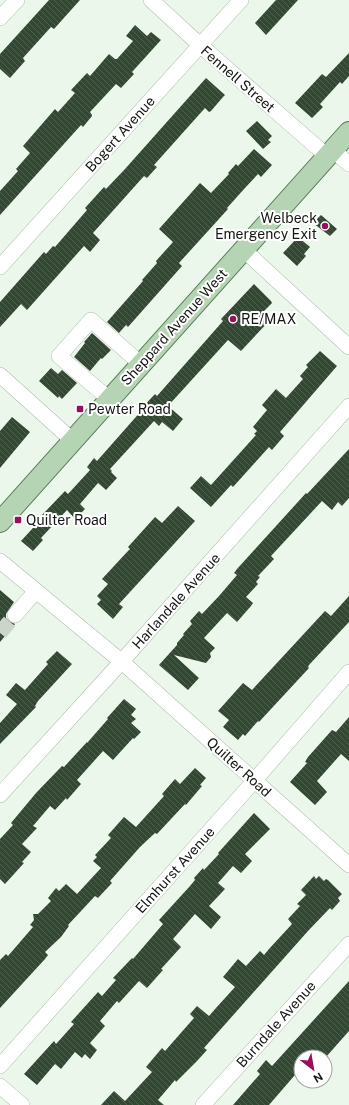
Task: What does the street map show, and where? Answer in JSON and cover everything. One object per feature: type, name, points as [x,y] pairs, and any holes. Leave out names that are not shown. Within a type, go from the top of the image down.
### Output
[{"type":"main road","name":"Sheppard Avenue West","points":[[2,514],[109,400],[339,147]]},
{"type":"street","points":[[0,18],[17,0]]},
{"type":"street","name":"Fennell Street","points":[[151,0],[200,45],[339,147],[349,164]]},
{"type":"street","name":"Bogert Avenue","points":[[0,267],[240,0]]},
{"type":"street","points":[[244,250],[349,347]]},
{"type":"street","points":[[109,400],[59,356],[91,320],[141,364]]},
{"type":"street","points":[[0,375],[72,440]]},
{"type":"street","name":"Harlandale Avenue","points":[[0,795],[122,662],[349,406]]},
{"type":"street","name":"Quilter Road","points":[[0,562],[122,662],[349,865]]},
{"type":"street","points":[[15,615],[36,592]]},
{"type":"street","name":"Elmhurst Avenue","points":[[0,1066],[255,780],[349,672]]},
{"type":"street","name":"Burndale Avenue","points":[[203,1105],[349,944]]},
{"type":"street","points":[[0,1086],[22,1105]]},
{"type":"building","points":[[49,0],[80,0],[54,29],[51,27],[23,58],[25,61],[10,78],[0,69],[0,54]]},
{"type":"building","points":[[276,0],[298,0],[266,35],[255,23]]},
{"type":"building","points":[[135,25],[147,36],[151,32],[161,40],[132,72],[134,74],[121,88],[116,84],[90,112],[92,116],[83,127],[81,125],[0,215],[0,191],[18,171],[16,169],[30,153],[23,146],[55,109],[58,112],[75,93],[71,90],[87,73],[90,76],[109,54],[117,59],[133,41],[126,36]]},
{"type":"building","points":[[349,53],[349,76],[342,84],[340,82],[320,104],[323,107],[312,118],[295,103],[322,74],[326,77]]},
{"type":"building","points":[[206,78],[225,95],[211,111],[209,112],[205,108],[154,165],[157,167],[147,178],[144,176],[93,233],[100,240],[90,252],[84,246],[27,310],[21,304],[0,327],[0,302],[44,252],[46,254],[53,246],[55,247],[87,210],[85,208],[104,187],[106,189],[125,169]]},
{"type":"building","points":[[257,121],[272,136],[268,140],[271,142],[263,149],[246,131]]},
{"type":"building","points":[[254,149],[272,165],[261,177],[258,174],[245,188],[179,263],[182,266],[128,327],[126,325],[119,333],[107,322],[143,281],[142,280],[157,263],[156,261],[173,242],[159,229],[200,183],[211,193],[229,174],[228,173],[236,164],[238,166]]},
{"type":"building","name":"Welbeck Emergency Exit","points":[[321,215],[337,229],[330,236],[313,223]]},
{"type":"building","points":[[298,237],[310,247],[304,254],[306,256],[297,266],[283,253]]},
{"type":"building","points":[[254,284],[272,303],[262,313],[270,320],[241,351],[228,340],[168,406],[183,419],[173,431],[162,422],[159,426],[154,421],[110,469],[117,478],[106,490],[98,483],[80,504],[85,509],[75,519],[67,510],[41,538],[43,540],[33,551],[21,541],[43,517],[42,515],[65,491],[68,494],[90,470],[87,467],[94,458],[97,461],[142,410],[141,409],[155,394],[157,396],[223,321],[221,319]]},
{"type":"building","points":[[92,333],[111,350],[102,359],[101,358],[90,371],[74,357]]},
{"type":"building","points":[[320,351],[337,366],[280,432],[284,436],[272,450],[269,447],[233,487],[231,485],[211,507],[190,488],[201,476],[211,485],[256,435],[254,434],[257,431],[253,427],[267,410],[262,405],[276,389],[286,398],[303,379],[300,376],[308,367],[306,365]]},
{"type":"building","points":[[51,368],[58,374],[62,370],[77,383],[62,399],[59,396],[58,398],[39,381]]},
{"type":"building","points":[[12,417],[30,432],[0,468],[0,431]]},
{"type":"building","points":[[349,449],[349,498],[342,506],[338,502],[332,510],[322,501],[271,556],[274,559],[258,576],[260,577],[256,582],[258,584],[246,597],[253,603],[251,606],[237,622],[227,613],[204,638],[215,648],[210,653],[211,657],[206,663],[174,655],[199,678],[188,690],[159,665],[177,645],[184,635],[183,634],[192,624],[190,621],[199,611],[202,614],[219,596],[237,575],[234,573],[237,569],[306,493],[307,494]]},
{"type":"building","points":[[178,506],[195,521],[119,604],[123,607],[113,619],[97,604],[101,600],[97,596],[108,584],[102,579],[130,549],[128,547],[155,517],[162,523]]},
{"type":"building","points":[[0,590],[14,602],[6,614],[6,618],[15,624],[0,642]]},
{"type":"building","points":[[349,596],[349,622],[259,722],[258,721],[245,736],[243,734],[238,740],[223,727],[229,720],[218,711],[243,683],[252,690],[325,611],[331,616]]},
{"type":"building","points":[[57,651],[72,664],[38,701],[35,706],[36,707],[0,744],[0,723],[17,704],[6,695],[16,683],[25,690],[48,664],[46,662]]},
{"type":"building","points":[[124,699],[136,709],[131,715],[136,719],[131,723],[141,732],[134,739],[133,738],[113,760],[103,751],[77,780],[81,784],[67,800],[66,798],[55,810],[50,806],[33,826],[37,828],[22,844],[31,852],[22,862],[24,863],[5,884],[0,879],[0,839],[13,825],[11,823],[36,793],[87,743]]},
{"type":"building","points":[[349,717],[349,761],[341,754],[317,781],[327,792],[315,805],[290,782],[307,763],[305,762],[308,757],[332,730],[336,732]]},
{"type":"building","points":[[195,768],[206,778],[200,785],[202,786],[186,805],[185,804],[157,834],[155,833],[140,847],[110,881],[112,883],[98,898],[95,896],[68,925],[69,926],[61,937],[45,952],[48,955],[45,959],[0,1008],[0,960],[6,954],[8,956],[33,927],[30,925],[34,920],[33,914],[38,914],[51,901],[48,898],[56,888],[59,891],[66,884],[77,894],[101,868],[93,861],[97,857],[95,855],[111,838],[108,835],[124,817],[136,827],[164,796],[162,794],[175,779],[180,784]]},
{"type":"building","points":[[254,813],[270,829],[245,854],[252,861],[241,873],[233,866],[218,883],[225,889],[209,906],[221,917],[211,929],[195,914],[173,939],[181,947],[161,969],[163,970],[147,988],[139,981],[119,1003],[117,1001],[100,1021],[105,1026],[90,1043],[97,1050],[90,1059],[85,1054],[82,1058],[75,1052],[61,1069],[55,1064],[37,1085],[24,1074],[54,1041],[56,1044],[74,1024],[71,1022],[98,992],[102,996],[116,980],[113,978],[132,958],[133,959],[163,924],[159,920],[195,880],[194,878],[219,854],[218,853]]},
{"type":"building","points":[[314,876],[316,879],[319,876],[324,881],[326,879],[328,880],[342,894],[338,898],[340,901],[332,910],[330,908],[308,931],[204,1048],[207,1050],[197,1061],[176,1082],[175,1080],[158,1100],[164,1105],[101,1105],[114,1091],[125,1101],[152,1072],[146,1067],[162,1048],[165,1051],[194,1018],[190,1014],[197,1006],[209,1016],[235,987],[223,977],[238,959],[246,966],[260,951],[264,955],[292,924],[288,919],[300,906],[297,904],[306,895],[301,890]]},
{"type":"building","points":[[349,981],[349,1031],[333,1049],[293,1049],[293,1077],[269,1105],[233,1105],[260,1074],[257,1071],[266,1060],[272,1066]]},
{"type":"tunnel","points":[[0,633],[15,615]]},
{"type":"place","name":"Welbeck Emergency Exit","points":[[325,226]]},
{"type":"place","name":"RE/MAX","points":[[233,319]]},
{"type":"place","name":"Pewter Road","points":[[80,409]]},
{"type":"place","name":"Quilter Road","points":[[18,520]]}]
